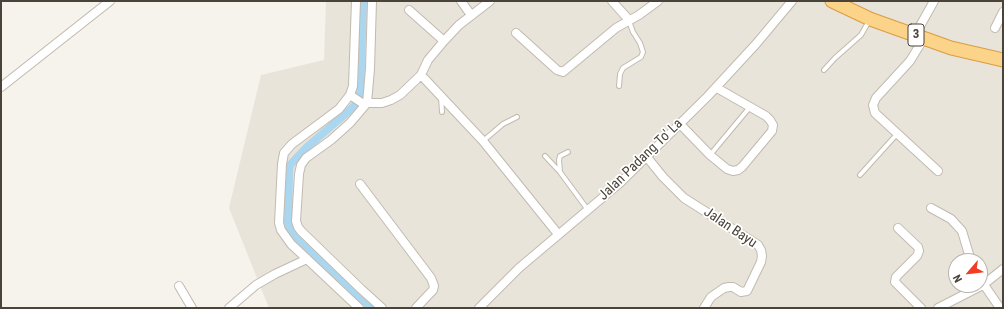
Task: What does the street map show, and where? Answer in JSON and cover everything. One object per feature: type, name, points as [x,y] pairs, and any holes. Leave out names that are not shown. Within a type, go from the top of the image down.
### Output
[{"type":"highway","name":"3","points":[[832,1],[870,19],[951,48],[1003,60]]},
{"type":"street","points":[[1,87],[110,1]]},
{"type":"street","points":[[356,1],[354,78],[351,96],[339,109],[292,144],[284,153],[282,164],[279,223],[281,230],[291,244],[359,308]]},
{"type":"street","points":[[372,1],[370,69],[365,104],[350,123],[331,140],[306,158],[301,165],[298,174],[296,220],[298,227],[382,308]]},
{"type":"street","points":[[461,1],[471,15]]},
{"type":"street","points":[[351,96],[365,104],[382,103],[400,95],[421,75],[424,66],[444,41],[471,15],[490,1]]},
{"type":"street","points":[[612,1],[629,20]]},
{"type":"street","points":[[516,33],[557,70],[563,72],[616,28],[658,1]]},
{"type":"street","name":"Jalan Padang To' La","points":[[479,308],[519,268],[621,182],[717,88],[792,1]]},
{"type":"street","points":[[934,1],[910,61],[873,102],[873,105],[875,113],[938,172]]},
{"type":"street","points":[[409,10],[444,41]]},
{"type":"street","points":[[995,28],[1003,12]]},
{"type":"street","points":[[421,75],[483,141],[558,234]]},
{"type":"street","points":[[680,124],[710,155],[728,169],[733,171],[742,167],[772,131],[773,125],[770,120],[750,106],[717,88]]},
{"type":"street","name":"Jalan Bayu","points":[[646,156],[663,178],[684,198],[758,245],[761,250],[761,262],[747,291],[741,292],[733,287],[724,288],[711,297],[704,308]]},
{"type":"street","points":[[360,184],[431,278],[434,286],[433,290],[416,308]]},
{"type":"street","points":[[931,208],[951,219],[962,231],[969,253]]},
{"type":"street","points":[[898,228],[918,247],[919,251],[917,256],[896,277],[895,282],[921,308]]},
{"type":"street","points":[[229,308],[256,285],[307,259]]},
{"type":"street","points":[[988,278],[1003,269]]},
{"type":"street","points":[[179,286],[192,308]]},
{"type":"street","points":[[988,291],[1000,308]]},
{"type":"street","points":[[938,308],[963,293]]},
{"type":"lane","points":[[824,70],[838,55],[861,35],[870,19]]},
{"type":"lane","points":[[619,86],[620,74],[623,68],[641,57],[643,52],[640,43],[631,28],[629,20]]},
{"type":"lane","points":[[441,97],[442,112]]},
{"type":"lane","points":[[710,155],[750,106]]},
{"type":"lane","points":[[483,141],[503,124],[517,117]]},
{"type":"lane","points":[[860,175],[898,134]]},
{"type":"lane","points":[[560,172],[560,156],[568,152]]},
{"type":"lane","points":[[545,156],[560,172],[588,210]]},
{"type":"shaded area","points":[[326,1],[1003,1],[1003,308],[269,308],[229,208],[261,75],[324,60]]},
{"type":"waterway","points":[[363,1],[360,95],[357,103],[307,147],[290,165],[288,223],[290,229],[297,238],[372,308]]}]
